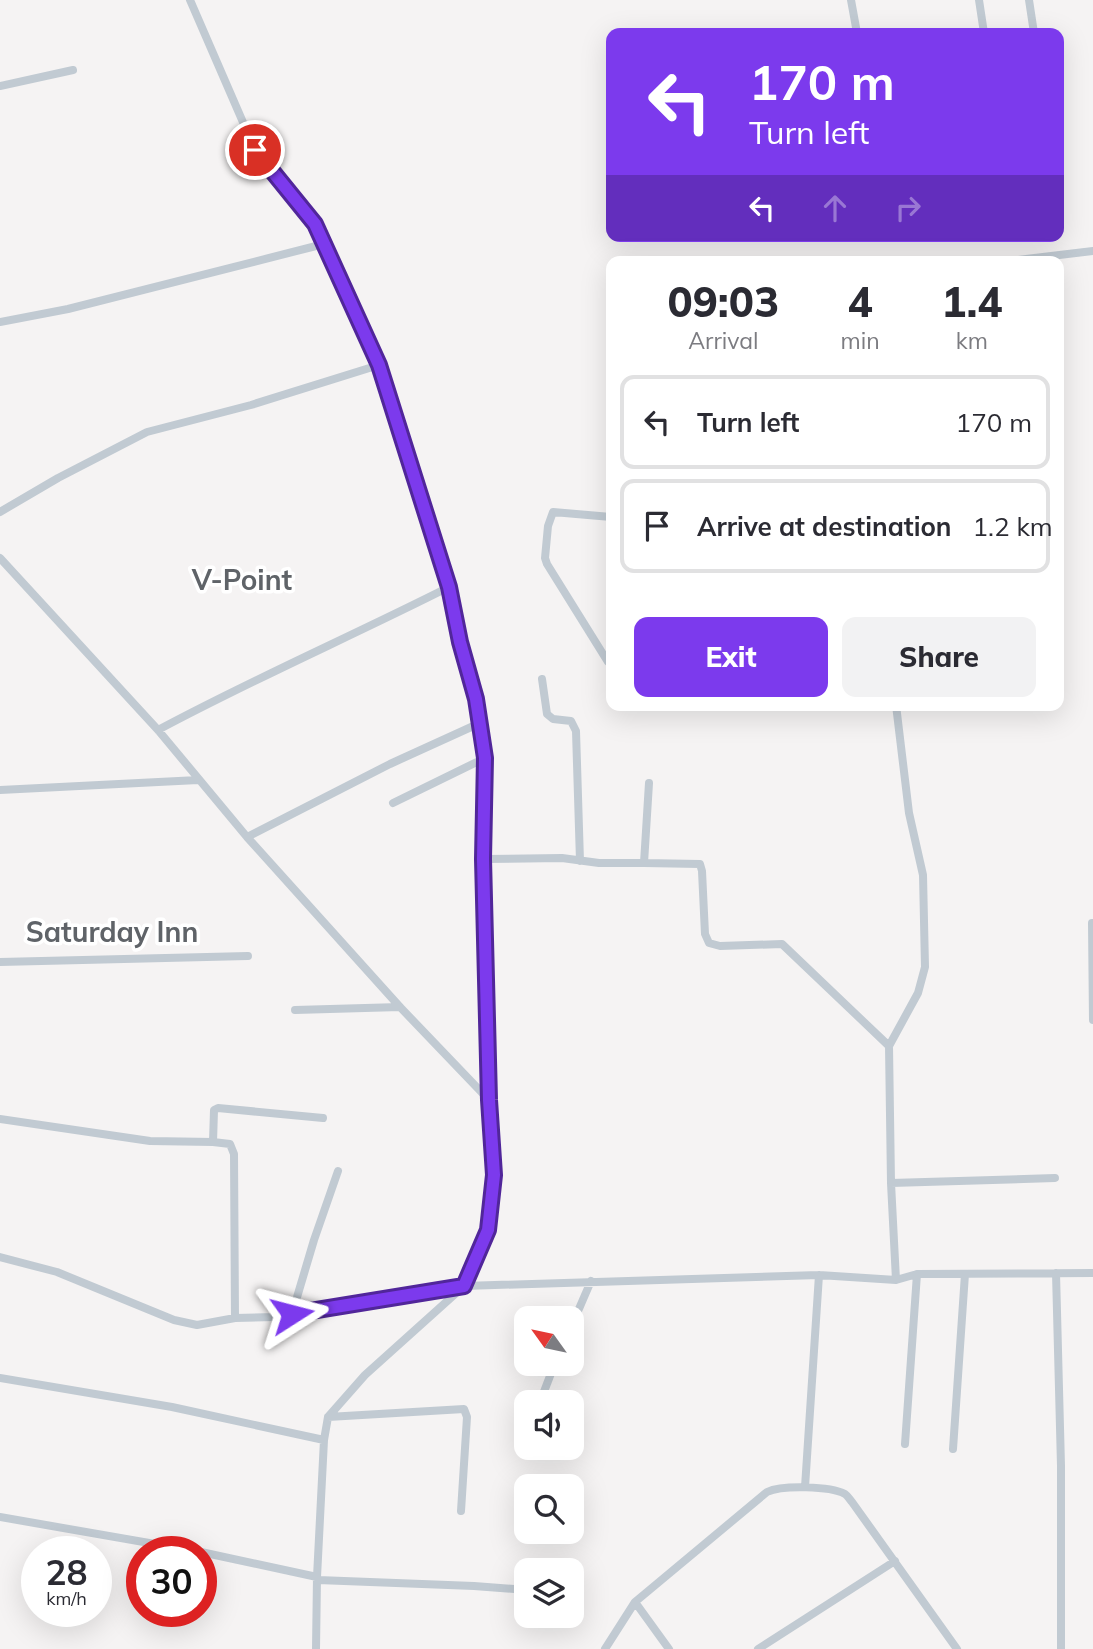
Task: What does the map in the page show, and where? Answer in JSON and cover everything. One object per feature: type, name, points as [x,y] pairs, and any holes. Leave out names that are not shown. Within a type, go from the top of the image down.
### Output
[{"type":"street","points":[[190,0],[255,150],[315,224],[379,365],[449,587],[480,723],[485,758],[483,859],[489,1100],[494,1175],[488,1230],[464,1286],[365,1375],[328,1417],[324,1440],[316,1649]]},
{"type":"street","points":[[851,0],[856,28]]},
{"type":"street","points":[[979,0],[983,28]]},
{"type":"street","points":[[1029,0],[1033,28]]},
{"type":"street","points":[[0,86],[73,70]]},
{"type":"street","points":[[0,323],[68,309],[324,244]]},
{"type":"street","points":[[1051,256],[1093,251]]},
{"type":"street","points":[[0,512],[58,478],[147,432],[251,405],[379,365]]},
{"type":"street","points":[[606,517],[553,512],[548,526],[545,558],[606,659]]},
{"type":"street","points":[[0,558],[158,730],[247,837],[400,1007],[489,1100]]},
{"type":"street","points":[[158,730],[220,697],[449,587]]},
{"type":"street","points":[[542,679],[547,714],[554,719],[571,721],[576,732],[580,861]]},
{"type":"street","points":[[896,1280],[889,1046],[918,993],[925,967],[923,875],[909,813],[897,711]]},
{"type":"street","points":[[247,837],[390,764],[480,723]]},
{"type":"street","points":[[393,803],[485,758]]},
{"type":"street","points":[[0,790],[198,780]]},
{"type":"street","points":[[644,863],[649,783]]},
{"type":"street","points":[[483,859],[562,858],[614,864],[700,864],[705,934],[709,943],[720,946],[782,944],[889,1046]]},
{"type":"street","points":[[1092,923],[1093,1020]]},
{"type":"street","points":[[0,962],[248,956]]},
{"type":"street","points":[[295,1010],[400,1007]]},
{"type":"street","points":[[214,1142],[212,1115],[218,1108],[323,1118]]},
{"type":"street","points":[[0,1119],[150,1141],[230,1144],[234,1154],[234,1318]]},
{"type":"street","points":[[292,1314],[338,1171]]},
{"type":"street","points":[[891,1183],[1055,1178]]},
{"type":"street","points":[[0,1257],[57,1272],[197,1325],[234,1318],[292,1314],[464,1286],[819,1275],[896,1280],[917,1274],[1093,1273]]},
{"type":"street","points":[[1056,1273],[1061,1466],[1061,1649]]},
{"type":"street","points":[[905,1444],[917,1274]]},
{"type":"street","points":[[953,1449],[965,1274]]},
{"type":"street","points":[[806,1487],[819,1275]]},
{"type":"street","points":[[580,1306],[591,1281]]},
{"type":"street","points":[[0,1378],[148,1402],[324,1440]]},
{"type":"street","points":[[328,1417],[464,1409],[467,1417],[461,1511]]},
{"type":"street","points":[[606,1649],[635,1602],[767,1492],[806,1487],[845,1494],[957,1649]]},
{"type":"street","points":[[0,1517],[126,1539]]},
{"type":"street","points":[[217,1556],[317,1578],[514,1589]]},
{"type":"street","points":[[758,1649],[895,1561]]},
{"type":"street","points":[[635,1602],[668,1649]]},
{"type":"district","name":"V-Point","points":[[242,580]]},
{"type":"district","name":"Saturday Inn","points":[[112,932]]},
{"type":"route","points":[[255,150],[315,224],[379,365],[449,587],[460,642],[476,699],[485,758],[483,859],[489,1100],[494,1175],[488,1230],[464,1286],[292,1314]]}]
